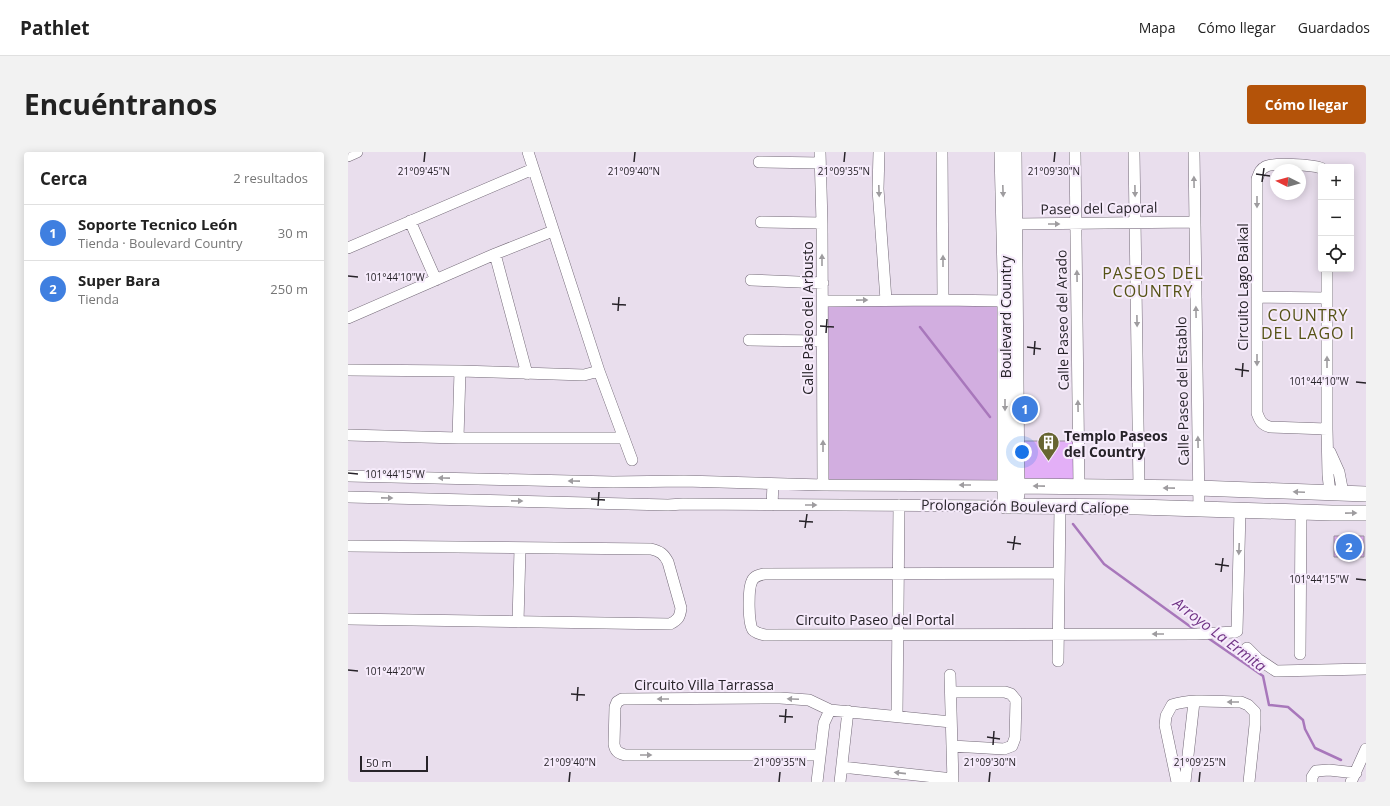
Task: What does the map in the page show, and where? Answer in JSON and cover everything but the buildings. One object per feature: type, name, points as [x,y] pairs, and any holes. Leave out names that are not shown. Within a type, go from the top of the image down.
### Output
[{"type":"street","points":[[348,156],[357,152]]},
{"type":"street","points":[[528,152],[599,371],[632,460]]},
{"type":"street","name":"Calle Paseo del Arbusto","points":[[820,152],[823,283],[823,485]]},
{"type":"street","points":[[879,152],[878,189],[886,300]]},
{"type":"street","points":[[942,152],[943,300]]},
{"type":"street","name":"Boulevard Country","points":[[1002,152],[1010,224],[1011,506]]},
{"type":"street","name":"Boulevard Country","points":[[1011,486],[1005,301],[1014,152]]},
{"type":"street","name":"Calle Paseo del Arado","points":[[1075,152],[1079,487]]},
{"type":"street","points":[[1134,152],[1139,488]]},
{"type":"street","name":"Calle Paseo del Establo","points":[[1194,152],[1198,509]]},
{"type":"street","points":[[759,162],[820,163]]},
{"type":"street","name":"Circuito Lago Baikal","points":[[1318,167],[1266,166],[1260,171],[1257,179],[1257,413],[1264,425],[1270,427],[1327,428]]},
{"type":"street","points":[[348,248],[533,169]]},
{"type":"street","points":[[410,221],[436,280]]},
{"type":"street","points":[[761,222],[822,223]]},
{"type":"street","name":"Paseo del Caporal","points":[[1010,224],[1195,222]]},
{"type":"street","points":[[348,318],[495,254],[553,231]]},
{"type":"street","points":[[495,254],[527,374]]},
{"type":"street","points":[[1327,272],[1328,475],[1336,493]]},
{"type":"street","points":[[750,280],[823,283]]},
{"type":"street","points":[[1257,297],[1327,298]]},
{"type":"street","points":[[823,301],[1005,301]]},
{"type":"street","points":[[749,340],[822,341]]},
{"type":"street","points":[[348,370],[460,371],[584,375],[599,371]]},
{"type":"street","points":[[458,438],[460,371]]},
{"type":"street","points":[[348,435],[458,438],[624,438]]},
{"type":"street","points":[[1328,448],[1339,472],[1336,493]]},
{"type":"street","name":"Prolongación Boulevard Calíope","points":[[348,476],[605,482],[684,481],[823,485],[1198,488],[1366,494]]},
{"type":"street","points":[[772,505],[773,484]]},
{"type":"street","name":"Prolongación Boulevard Calíope","points":[[348,497],[668,505],[1138,507],[1301,513],[1366,513]]},
{"type":"street","points":[[897,716],[899,505]]},
{"type":"street","points":[[1058,660],[1060,507]]},
{"type":"street","name":"Circuito Paseo del Portal","points":[[1059,573],[764,574],[757,576],[752,580],[750,587],[750,624],[753,630],[765,635],[1230,633],[1237,631],[1240,510]]},
{"type":"street","points":[[1300,654],[1301,513]]},
{"type":"street","points":[[348,546],[520,549],[651,549],[659,551],[664,555],[668,562],[681,608],[680,616],[676,621],[670,624],[348,619]]},
{"type":"street","points":[[518,622],[520,549]]},
{"type":"street","points":[[1247,648],[1258,659],[1276,671],[1366,669]]},
{"type":"street","points":[[842,767],[953,780],[950,675]]},
{"type":"street","points":[[951,692],[1004,692],[1011,694],[1016,700],[1015,738],[1012,746],[1004,749],[952,746]]},
{"type":"street","name":"Circuito Villa Tarrassa","points":[[820,755],[619,754],[615,750],[614,744],[614,707],[617,702],[622,699],[780,698],[809,700],[830,710]]},
{"type":"street","points":[[1185,782],[1194,702]]},
{"type":"street","points":[[1176,782],[1165,725],[1166,716],[1172,705],[1194,702],[1241,702],[1248,705],[1255,712],[1249,782]]},
{"type":"street","points":[[817,782],[824,723],[830,710],[951,722]]},
{"type":"street","points":[[840,782],[848,711]]},
{"type":"street","points":[[1312,782],[1312,776],[1316,772],[1329,770],[1354,777],[1366,749]]},
{"type":"shaded area","points":[[828,305],[1002,305],[1001,482],[829,481]]},
{"type":"waterway","name":"Arroyo La Ermita","points":[[920,327],[990,417]]},
{"type":"waterway","name":"Arroyo La Ermita","points":[[1073,524],[1104,564],[1195,630]]},
{"type":"waterway","name":"Arroyo La Ermita","points":[[1208,638],[1263,676],[1269,705],[1288,707],[1303,720],[1305,729],[1315,748],[1341,760]]},
{"type":"place","name":"Soporte Tecnico León","points":[[1025,409]]},
{"type":"place","name":"Templo Paseos del Country","points":[[1049,462]]},
{"type":"place","name":"Super Bara","points":[[1349,547]]},
{"type":"district","name":"PASEOS DEL COUNTRY","points":[[1153,282]]},
{"type":"district","name":"COUNTRY DEL LAGO I","points":[[1308,324]]}]
